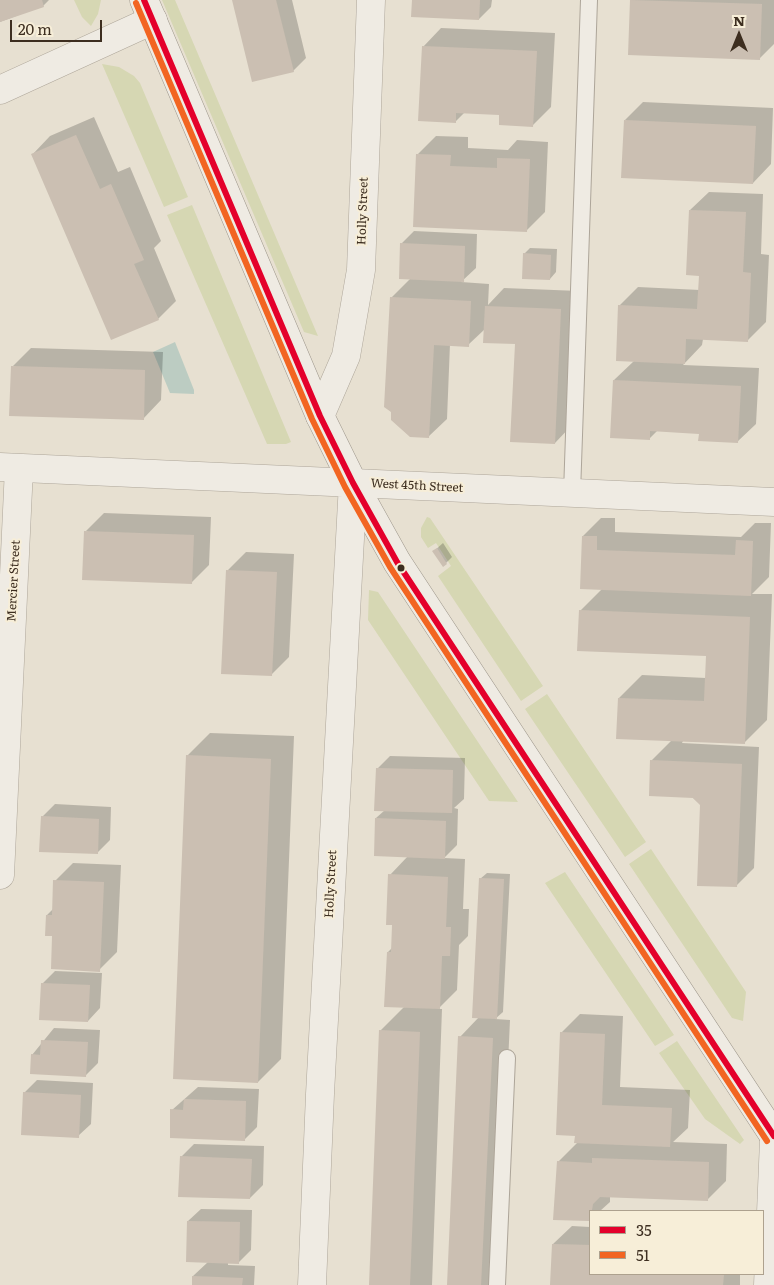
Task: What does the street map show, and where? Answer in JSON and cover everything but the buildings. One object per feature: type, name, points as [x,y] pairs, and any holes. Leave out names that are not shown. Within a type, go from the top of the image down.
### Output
[{"type":"street","name":"Holly Street","points":[[320,416],[346,356],[361,270],[371,0]]},
{"type":"street","points":[[0,90],[148,10],[320,416],[353,483],[397,562],[774,1136]]},
{"type":"street","name":"West 45th Street","points":[[9,467],[774,502]]},
{"type":"street","name":"Mercier Street","points":[[0,875],[9,467]]},
{"type":"street","name":"Holly Street","points":[[312,1285],[320,1084],[353,483]]},
{"type":"street","points":[[768,1285],[774,1140]]},
{"type":"lane","points":[[572,493],[589,0]]},
{"type":"lane","points":[[497,1285],[507,1058]]},
{"type":"green space","points":[[74,0],[101,0],[98,14],[91,26],[82,17]]},
{"type":"green space","points":[[162,0],[175,0],[318,336],[304,332]]},
{"type":"green space","points":[[102,64],[119,67],[134,76],[140,83],[188,197],[164,207]]},
{"type":"green space","points":[[192,205],[291,442],[286,444],[267,444],[167,215]]},
{"type":"green space","points":[[427,517],[430,518],[543,686],[521,701],[438,576],[451,566],[436,543],[428,548],[421,537],[421,528]]},
{"type":"green space","points":[[369,590],[378,592],[518,802],[489,801],[368,620]]},
{"type":"green space","points":[[547,694],[646,842],[625,857],[525,709]]},
{"type":"green space","points":[[651,849],[746,992],[743,1021],[732,1018],[629,864]]},
{"type":"green space","points":[[565,872],[674,1035],[655,1046],[545,883]]},
{"type":"green space","points":[[677,1041],[744,1140],[740,1144],[705,1119],[659,1053]]},
{"type":"shaded area","points":[[175,342],[194,394],[170,393],[153,352]]},
{"type":"transit line","name":"35","points":[[144,0],[320,416],[353,483],[397,562],[774,1136]]},
{"type":"transit line","name":"51","points":[[136,3],[312,419],[345,487],[390,567],[767,1141]]}]
